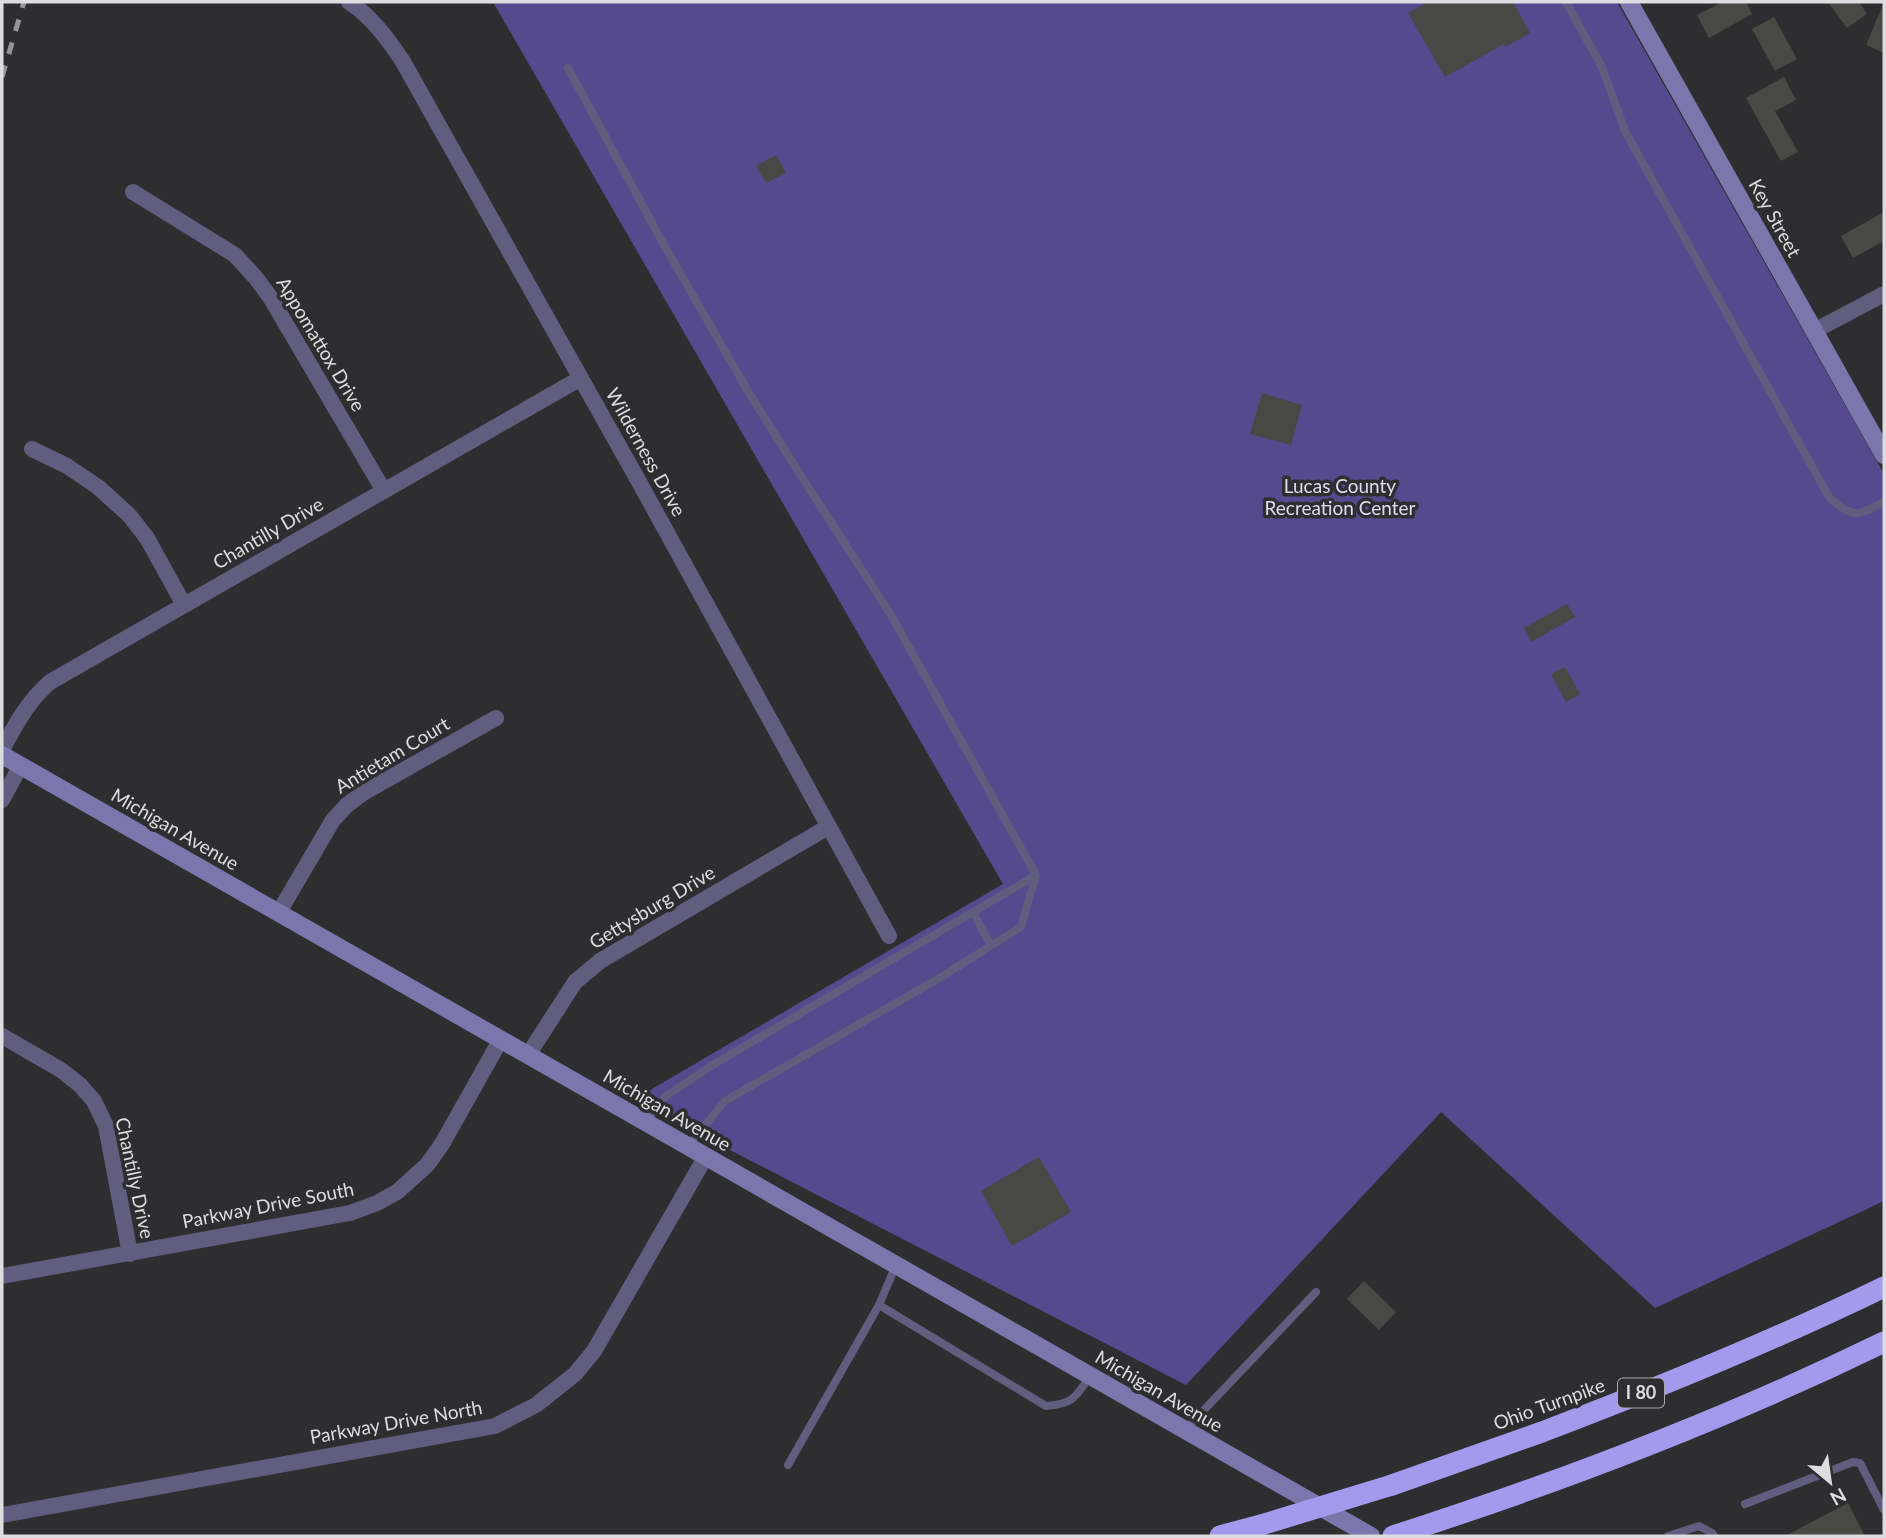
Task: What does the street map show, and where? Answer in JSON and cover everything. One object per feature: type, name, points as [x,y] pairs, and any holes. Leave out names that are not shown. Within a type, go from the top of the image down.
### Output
[{"type":"highway","name":"Ohio Turnpike","points":[[1220,1536],[1392,1485],[1550,1428],[1651,1389],[1884,1287]]},
{"type":"highway","points":[[1393,1536],[1541,1486],[1667,1438],[1810,1378],[1884,1342]]},
{"type":"street","name":"Wilderness Drive","points":[[349,2],[382,31],[401,60],[581,378],[889,936]]},
{"type":"street","name":"Key Street","points":[[1629,2],[1884,455]]},
{"type":"street","name":"Appomattox Drive","points":[[133,192],[235,255],[257,278],[384,491]]},
{"type":"street","points":[[1814,331],[1884,294]]},
{"type":"street","name":"Chantilly Drive","points":[[2,752],[19,718],[50,682],[581,378]]},
{"type":"street","points":[[32,449],[67,466],[98,487],[129,515],[147,538],[184,605]]},
{"type":"street","name":"Antietam Court","points":[[279,912],[333,821],[347,805],[363,793],[496,718]]},
{"type":"street","name":"Michigan Avenue","points":[[2,752],[1371,1536]]},
{"type":"street","points":[[2,800],[21,765]]},
{"type":"street","name":"Gettysburg Drive","points":[[528,1055],[575,982],[600,961],[828,827]]},
{"type":"street","name":"Chantilly Drive","points":[[2,1036],[61,1070],[94,1101],[106,1126],[130,1254]]},
{"type":"street","name":"Parkway Drive South","points":[[2,1276],[350,1213],[377,1203],[397,1192],[427,1165],[442,1144],[501,1039]]},
{"type":"street","name":"Parkway Drive North","points":[[2,1514],[495,1426],[516,1416],[536,1405],[575,1374],[594,1351],[706,1156]]},
{"type":"lane","points":[[1566,2],[1602,67],[1625,131],[1829,497],[1845,511],[1861,513],[1884,502]]},
{"type":"lane","points":[[568,68],[663,243],[749,393],[891,615],[1036,875],[1021,927],[939,979],[725,1101],[688,1146]]},
{"type":"lane","points":[[645,1122],[666,1096],[711,1066],[1036,875]]},
{"type":"lane","points":[[973,912],[990,946]]},
{"type":"lane","points":[[788,1465],[879,1305],[896,1265]]},
{"type":"lane","points":[[1185,1430],[1316,1292]]},
{"type":"lane","points":[[879,1305],[1046,1406],[1062,1405],[1074,1399],[1090,1376]]},
{"type":"lane","points":[[1745,1504],[1853,1462],[1860,1463],[1884,1510]]},
{"type":"lane","points":[[1668,1536],[1699,1526],[1712,1532],[1714,1536]]},
{"type":"green space","name":"Lucas County Recreation Center","points":[[493,2],[1617,2],[1884,474],[1884,1201],[1655,1308],[1441,1112],[1186,1385],[633,1100],[1003,884]]},
{"type":"building","points":[[1428,2],[1513,2],[1530,33],[1506,47],[1504,44],[1445,77],[1408,13]]},
{"type":"building","points":[[1722,2],[1746,2],[1752,14],[1709,38],[1697,15]]},
{"type":"building","points":[[1828,2],[1859,2],[1867,14],[1847,28]]},
{"type":"building","points":[[1884,2],[1884,53],[1866,45]]},
{"type":"building","points":[[1774,17],[1797,59],[1775,71],[1752,29]]},
{"type":"building","points":[[1784,77],[1796,100],[1775,111],[1798,152],[1781,161],[1746,98]]},
{"type":"building","points":[[776,155],[786,173],[766,183],[756,166]]},
{"type":"building","points":[[1884,212],[1884,241],[1853,258],[1841,236]]},
{"type":"building","points":[[1262,393],[1302,405],[1291,445],[1250,434]]},
{"type":"building","points":[[1567,604],[1575,617],[1531,642],[1524,628]]},
{"type":"building","points":[[1565,667],[1580,694],[1566,702],[1551,674]]},
{"type":"building","points":[[1039,1157],[1071,1212],[1012,1246],[981,1191]]},
{"type":"building","points":[[1364,1281],[1396,1312],[1379,1330],[1347,1299]]},
{"type":"building","points":[[1848,1503],[1865,1536],[1785,1536]]},
{"type":"railway","points":[[2,77],[24,2]]}]
